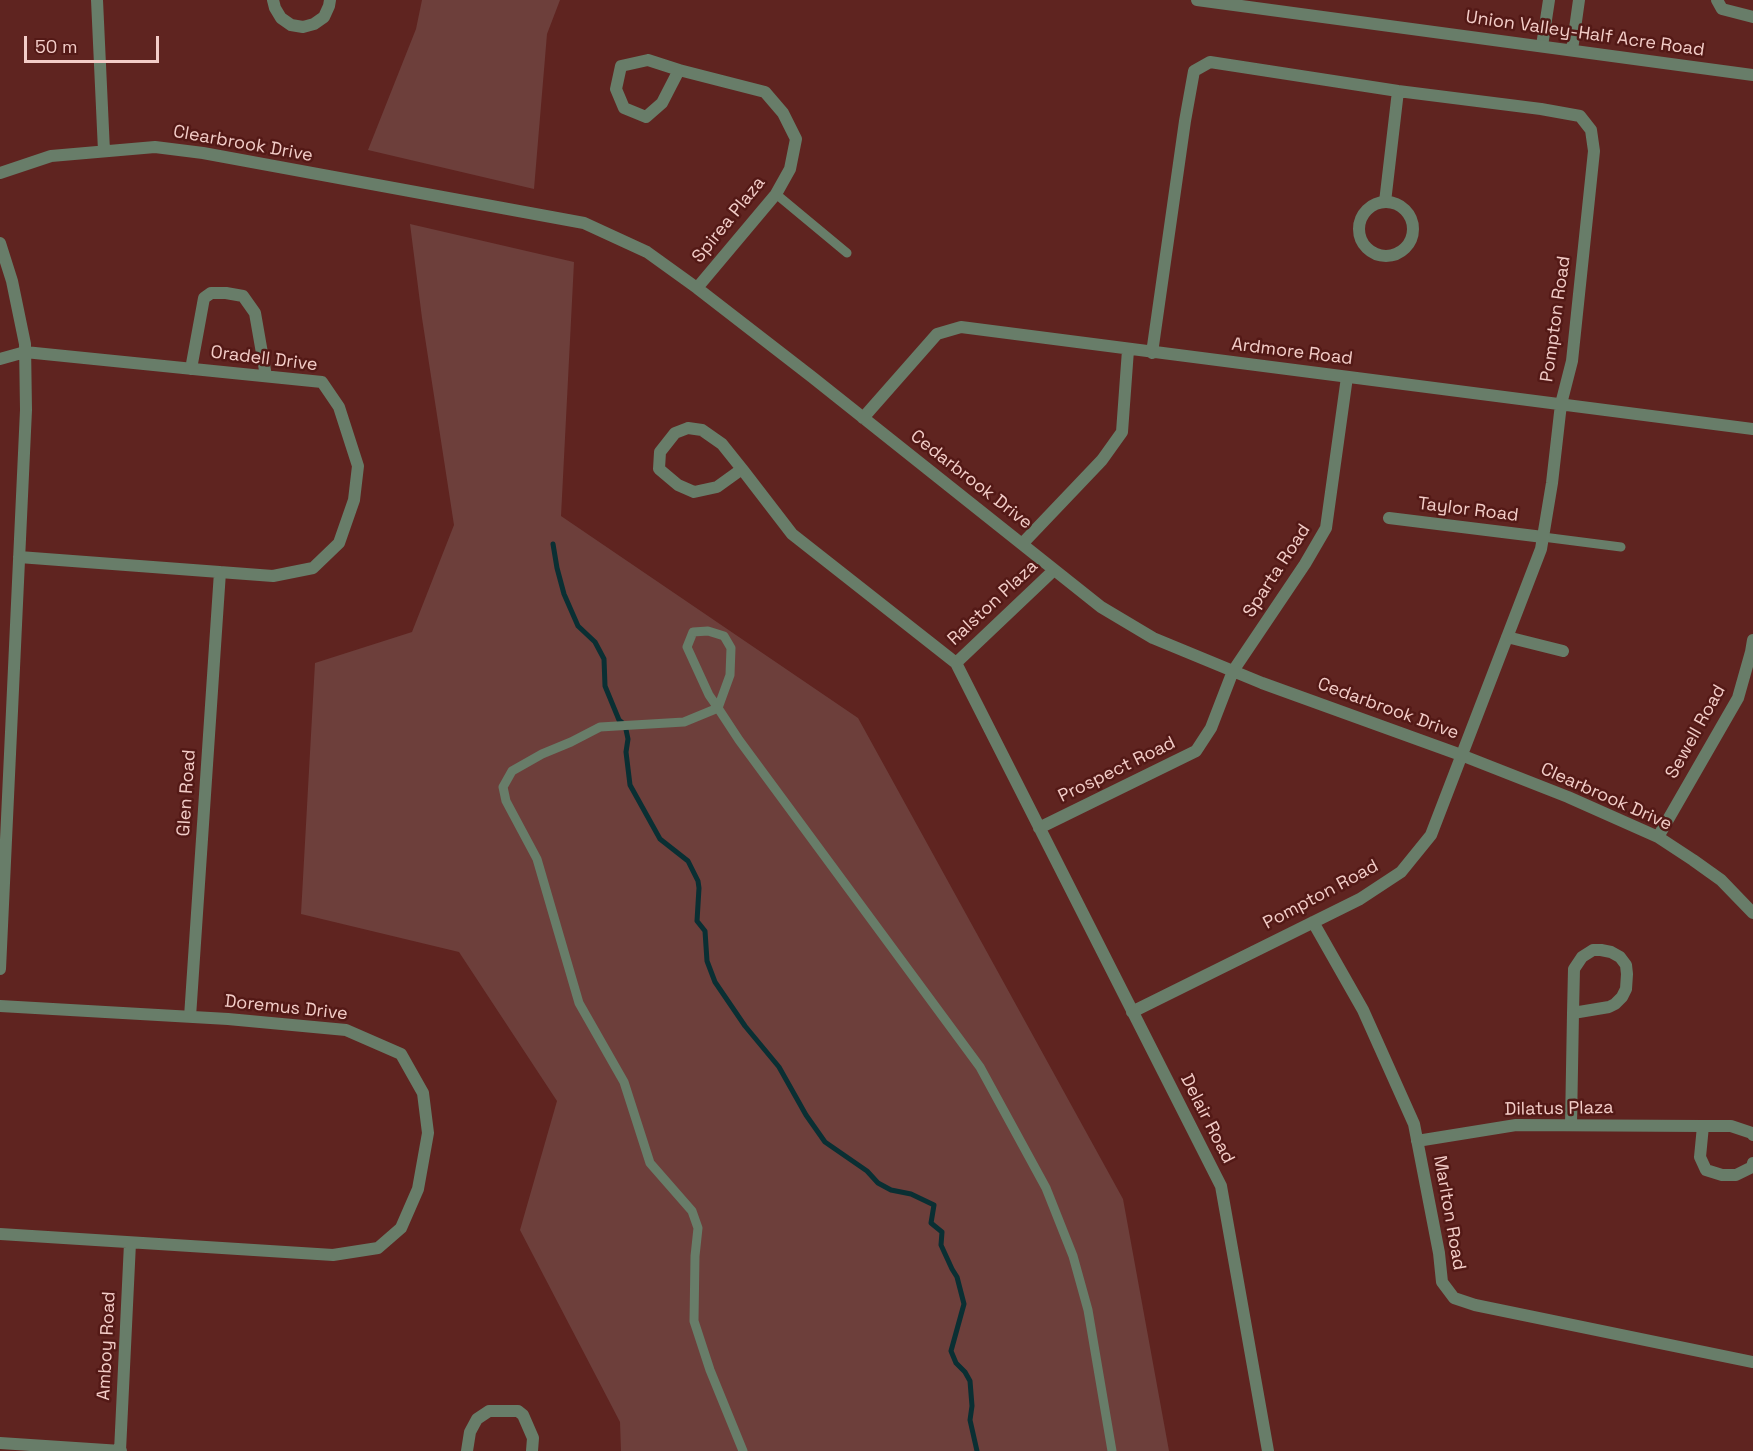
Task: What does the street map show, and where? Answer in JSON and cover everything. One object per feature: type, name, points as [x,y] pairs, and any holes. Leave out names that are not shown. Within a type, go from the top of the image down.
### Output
[{"type":"street","points":[[97,0],[104,151]]},
{"type":"street","points":[[273,0],[274,8],[281,18],[291,25],[303,27],[314,24],[324,17],[330,0]]},
{"type":"street","name":"Union Valley-Half Acre Road","points":[[1197,0],[1753,75]]},
{"type":"street","points":[[1542,46],[1549,0]]},
{"type":"street","points":[[1572,50],[1580,0]]},
{"type":"street","points":[[1717,0],[1722,9],[1753,17]]},
{"type":"street","name":"Spirea Plaza","points":[[679,70],[662,103],[646,117],[624,108],[616,88],[621,66],[648,60],[765,92],[783,113],[796,140],[790,169],[776,195],[697,288]]},
{"type":"street","name":"Pompton Road","points":[[1132,1012],[1360,899],[1401,872],[1431,835],[1507,638],[1543,537],[1561,404],[1572,361],[1594,151],[1591,130],[1580,116],[1541,109],[1398,91],[1210,62],[1194,71],[1152,353]]},
{"type":"street","points":[[1385,202],[1398,91]]},
{"type":"street","name":"Clearbrook Drive","points":[[0,173],[51,156],[155,147],[203,153],[480,204]]},
{"type":"street","points":[[1385,202],[1399,205],[1408,212],[1413,223],[1414,234],[1409,245],[1401,253],[1384,257],[1373,254],[1365,246],[1360,236],[1359,224],[1364,214],[1372,206],[1385,202]]},
{"type":"street","name":"Cedarbrook Drive","points":[[480,204],[584,223],[647,252],[697,288],[1101,607],[1153,638],[1233,671],[1461,755]]},
{"type":"street","points":[[0,243],[12,280],[25,344],[26,410],[5,770],[0,969]]},
{"type":"street","points":[[191,369],[204,298],[211,293],[226,293],[243,296],[255,313],[266,376]]},
{"type":"street","name":"Ardmore Road","points":[[863,418],[937,334],[961,327],[1753,429]]},
{"type":"street","points":[[1022,544],[1102,460],[1122,432],[1128,350]]},
{"type":"street","points":[[0,359],[25,352]]},
{"type":"street","name":"Oradell Drive","points":[[19,557],[273,576],[313,568],[339,543],[354,500],[358,466],[339,407],[322,382],[25,352]]},
{"type":"street","name":"Sparta Road","points":[[1233,671],[1305,564],[1326,528],[1347,377]]},
{"type":"street","points":[[742,469],[717,486],[694,492],[678,485],[659,469],[660,452],[675,433],[688,428],[702,430],[722,444],[742,469],[792,534],[956,663]]},
{"type":"street","name":"Taylor Road","points":[[1389,518],[1543,537]]},
{"type":"street","name":"Ralston Plaza","points":[[956,663],[1054,570]]},
{"type":"street","name":"Glen Road","points":[[190,1017],[220,572]]},
{"type":"street","points":[[1507,638],[1563,651]]},
{"type":"street","name":"Sewell Road","points":[[1658,837],[1738,698],[1753,640]]},
{"type":"street","name":"Delair Road","points":[[956,663],[1221,1186],[1268,1451]]},
{"type":"street","name":"Prospect Road","points":[[1040,828],[1196,751],[1211,728],[1233,671]]},
{"type":"street","name":"Clearbrook Drive","points":[[1461,755],[1568,797],[1658,837],[1721,880],[1753,912]]},
{"type":"street","name":"Marlton Road","points":[[1313,922],[1363,1010],[1414,1124],[1439,1253],[1442,1282],[1454,1298],[1475,1305],[1753,1362]]},
{"type":"street","points":[[1571,1125],[1574,969],[1581,957],[1593,950],[1611,952],[1620,957],[1626,965],[1627,974],[1626,989],[1622,997],[1610,1007],[1574,1013]]},
{"type":"street","name":"Doremus Drive","points":[[0,1006],[190,1017],[346,1030],[400,1054],[423,1093],[428,1132],[418,1189],[402,1228],[378,1248],[333,1255],[0,1234]]},
{"type":"street","name":"Dilatus Plaza","points":[[1417,1141],[1516,1125],[1731,1126],[1753,1135]]},
{"type":"street","points":[[1703,1126],[1700,1157],[1706,1170],[1722,1175],[1736,1175],[1752,1167],[1753,1163]]},
{"type":"street","name":"Amboy Road","points":[[121,1451],[130,1243]]},
{"type":"street","points":[[467,1451],[470,1432],[477,1419],[489,1411],[518,1411],[523,1415],[533,1438],[532,1451]]},
{"type":"street","points":[[0,1443],[52,1449],[121,1451]]},
{"type":"lane","points":[[776,195],[848,253]]},
{"type":"lane","points":[[1543,537],[1621,547]]},
{"type":"lane","points":[[743,1451],[710,1370],[694,1321],[698,1228],[692,1211],[650,1163],[624,1082],[579,1003],[537,859],[506,801],[503,787],[512,771],[600,727],[684,722],[718,708],[730,675],[731,648],[724,636],[708,631],[693,632],[687,646],[709,695],[718,708],[739,740],[980,1067],[1046,1188],[1074,1256],[1088,1310],[1112,1451]]},
{"type":"shaded area","points":[[422,0],[560,0],[547,34],[534,189],[368,150],[416,29]]},
{"type":"shaded area","points":[[410,224],[574,262],[561,516],[858,718],[1123,1199],[1169,1451],[621,1451],[620,1422],[520,1230],[557,1101],[459,952],[301,914],[315,663],[412,632],[454,525]]},
{"type":"waterway","points":[[553,544],[564,594],[578,626],[595,642],[604,659],[605,686],[619,720],[625,725],[628,739],[626,752],[630,785],[660,839],[688,861],[698,881],[697,921],[705,931],[707,961],[715,982],[745,1026],[779,1067],[806,1115],[825,1142],[867,1171],[878,1183],[891,1190],[911,1194],[934,1205],[931,1223],[942,1232],[941,1245],[957,1277],[964,1304],[951,1351],[956,1363],[970,1381],[972,1406],[970,1420],[977,1451]]}]
